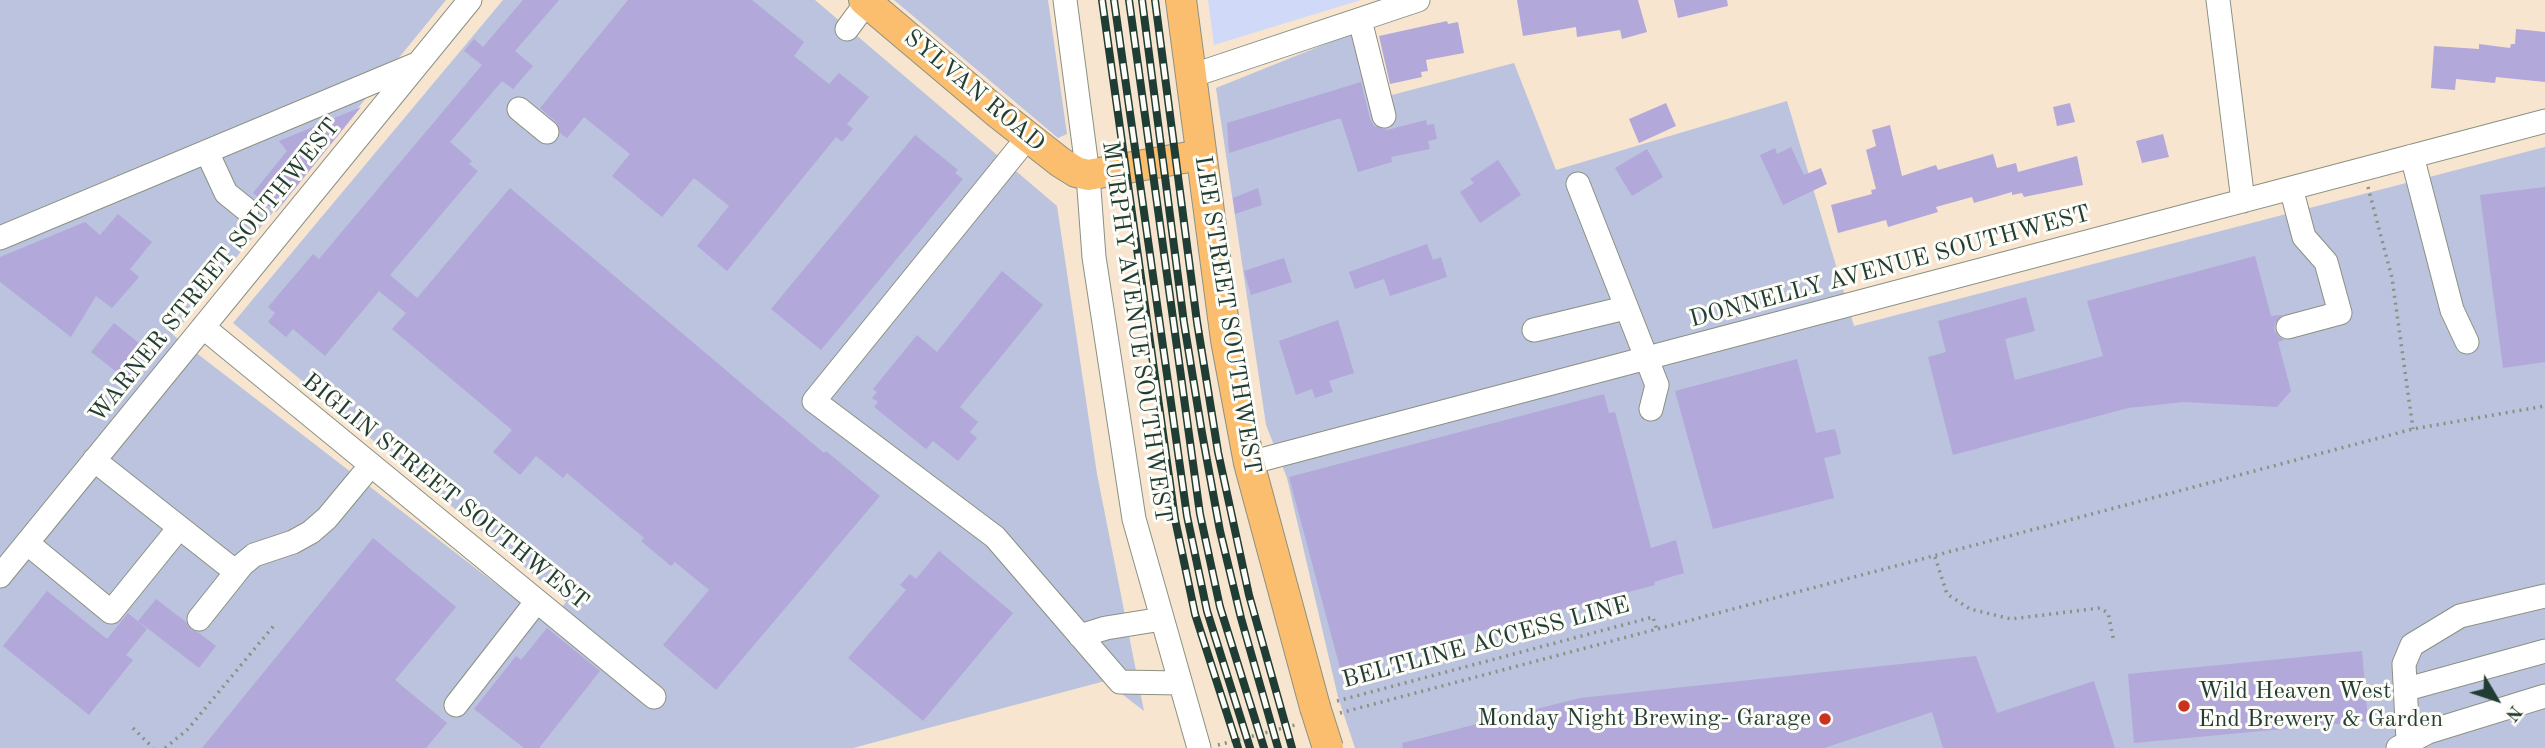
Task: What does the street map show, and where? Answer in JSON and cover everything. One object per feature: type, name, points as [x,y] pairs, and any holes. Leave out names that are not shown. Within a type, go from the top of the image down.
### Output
[{"type":"main road","name":"LEE STREET SOUTHWEST","points":[[1181,0],[1226,340],[1249,463],[1328,748]]},
{"type":"main road","name":"SYLVAN ROAD","points":[[866,1],[1060,162],[1076,172],[1088,175]]},
{"type":"main road","points":[[1088,175],[1200,155]]},
{"type":"street","name":"WARNER STREET SOUTHWEST","points":[[0,576],[470,0]]},
{"type":"street","name":"MURPHY AVENUE SOUTHWEST","points":[[1065,0],[1088,175],[1094,257],[1134,519],[1200,744]]},
{"type":"street","points":[[1191,76],[1418,0]]},
{"type":"street","points":[[2218,0],[2243,201]]},
{"type":"street","points":[[847,29],[866,1]]},
{"type":"street","points":[[1360,20],[1384,116]]},
{"type":"street","points":[[0,237],[418,64]]},
{"type":"street","points":[[519,109],[547,132]]},
{"type":"street","name":"DONNELLY AVENUE SOUTHWEST","points":[[1249,463],[2545,121]]},
{"type":"street","points":[[1028,136],[814,401],[995,537],[1120,682],[1180,683]]},
{"type":"street","points":[[207,152],[226,193],[247,210]]},
{"type":"street","points":[[2412,156],[2452,310],[2467,342]]},
{"type":"street","points":[[1578,184],[1657,385],[1651,410]]},
{"type":"street","points":[[2288,327],[2340,313],[2326,262],[2304,237],[2291,188]]},
{"type":"street","points":[[1534,330],[1625,308]]},
{"type":"street","name":"BIGLIN STREET SOUTHWEST","points":[[203,327],[654,697]]},
{"type":"street","points":[[94,460],[236,572]]},
{"type":"street","points":[[199,619],[236,572],[254,555],[293,542],[310,532],[327,518],[371,465]]},
{"type":"street","points":[[27,543],[111,612],[179,528]]},
{"type":"street","points":[[2545,596],[2460,616],[2412,645],[2404,664],[2417,742],[2545,696]]},
{"type":"street","points":[[456,705],[537,601]]},
{"type":"street","points":[[1080,636],[1106,628],[1162,619]]},
{"type":"street","points":[[2407,689],[2545,651]]},
{"type":"path","points":[[2368,185],[2392,278],[2413,429]]},
{"type":"path","points":[[1200,744],[1657,630],[2413,429],[2545,406]]},
{"type":"path","points":[[1935,557],[1947,594],[1970,609],[2011,619],[2100,608],[2108,613],[2114,642]]},
{"type":"path","name":"BELTLINE ACCESS LINE","points":[[1318,715],[1653,617],[1657,630]]},
{"type":"path","points":[[166,748],[188,729],[275,623]]},
{"type":"path","points":[[133,728],[153,748]]},
{"type":"shaded area","points":[[0,0],[446,0],[173,335],[548,624],[566,602],[233,323],[503,0],[815,0],[1057,206],[1097,474],[1144,711],[1105,681],[853,748],[0,748]]},
{"type":"shaded area","points":[[894,0],[1048,0],[1067,134],[1058,138]]},
{"type":"shaded area","points":[[1208,0],[1361,0],[1214,45]]},
{"type":"shaded area","points":[[1370,26],[1388,96],[1514,63],[1556,170],[1787,101],[1854,326],[2545,147],[2545,748],[1355,748],[1338,697],[1287,478],[1266,425],[1216,88]]},
{"type":"building","points":[[523,0],[559,0],[515,51],[533,66],[513,89],[502,81],[450,142],[472,161],[469,164],[478,171],[390,275],[417,298],[510,188],[824,453],[826,451],[880,496],[716,690],[663,645],[709,590],[675,562],[671,566],[641,541],[644,538],[567,473],[563,478],[536,456],[520,475],[493,452],[512,430],[392,329],[406,313],[379,291],[325,356],[293,329],[286,337],[268,322],[275,313],[268,307],[313,254],[319,259],[482,65],[464,51],[474,39],[483,47]]},
{"type":"building","points":[[628,0],[752,0],[804,42],[794,56],[829,84],[839,73],[869,97],[847,124],[853,129],[842,142],[836,137],[727,271],[697,246],[729,206],[694,178],[662,217],[612,176],[630,154],[584,117],[567,138],[561,134],[556,122],[540,108]]},
{"type":"building","points":[[1517,0],[1638,0],[1647,32],[1622,39],[1620,30],[1577,37],[1576,27],[1523,36]]},
{"type":"building","points":[[1674,0],[1727,0],[1728,6],[1678,18]]},
{"type":"building","points":[[1447,21],[1448,24],[1458,22],[1464,53],[1426,60],[1428,71],[1421,72],[1422,77],[1390,84],[1379,36]]},
{"type":"building","points":[[2516,29],[2545,32],[2545,82],[2496,77],[2495,83],[2456,79],[2455,90],[2431,88],[2434,46],[2479,49],[2479,44],[2510,48],[2511,44],[2515,44]]},
{"type":"building","points":[[1361,82],[1374,126],[1387,130],[1426,120],[1427,125],[1434,124],[1437,139],[1428,141],[1430,149],[1391,157],[1392,162],[1358,172],[1341,119],[1337,119],[1229,153],[1227,123]]},
{"type":"building","points":[[1666,103],[1676,126],[1639,143],[1629,119]]},
{"type":"building","points":[[2070,103],[2075,122],[2057,126],[2053,107]]},
{"type":"building","points":[[361,107],[276,212],[253,193],[287,151],[279,141]]},
{"type":"building","points":[[1890,125],[1902,176],[1936,165],[1938,170],[1993,154],[1997,168],[2016,163],[2018,172],[2077,156],[2083,185],[2024,197],[2022,193],[2012,195],[2012,192],[1974,203],[1972,197],[1936,207],[1938,212],[1888,227],[1886,220],[1838,233],[1831,205],[1872,194],[1871,190],[1876,189],[1866,150],[1876,146],[1872,130]]},
{"type":"building","points":[[2163,134],[2169,157],[2142,163],[2136,141]]},
{"type":"building","points":[[915,135],[958,170],[955,173],[963,179],[821,350],[771,309]]},
{"type":"building","points":[[1791,147],[1804,175],[1821,168],[1827,184],[1783,205],[1760,155],[1775,148],[1777,154]]},
{"type":"building","points":[[1647,149],[1663,177],[1632,196],[1615,168]]},
{"type":"building","points":[[1498,160],[1521,195],[1480,223],[1460,192],[1474,183],[1470,179]]},
{"type":"building","points":[[2545,187],[2545,362],[2503,368],[2480,195]]},
{"type":"building","points":[[1258,188],[1262,205],[1235,214],[1233,198]]},
{"type":"building","points":[[118,214],[152,242],[130,269],[139,277],[112,308],[96,296],[71,337],[0,282],[0,257],[85,222],[100,235]]},
{"type":"building","points":[[1427,244],[1433,260],[1441,257],[1447,277],[1390,296],[1384,279],[1355,289],[1349,272]]},
{"type":"building","points":[[2255,256],[2271,316],[2282,315],[2275,323],[2274,330],[2284,340],[2278,342],[2291,391],[2277,407],[2184,402],[2128,408],[1953,455],[1928,357],[1946,352],[1938,321],[2026,297],[2035,331],[2005,339],[2015,380],[2103,356],[2087,301]]},
{"type":"building","points":[[1284,258],[1292,282],[1251,295],[1244,271]]},
{"type":"building","points":[[1002,271],[1043,305],[960,407],[978,422],[970,432],[977,438],[958,461],[933,441],[926,449],[874,407],[878,402],[872,398],[877,392],[873,389],[917,335],[937,352]]},
{"type":"building","points":[[1338,320],[1354,373],[1329,381],[1333,392],[1315,398],[1312,389],[1296,395],[1279,341]]},
{"type":"building","points":[[114,323],[154,355],[132,384],[91,352]]},
{"type":"building","points":[[1797,359],[1816,433],[1834,429],[1836,432],[1841,454],[1824,458],[1834,498],[1713,529],[1675,391]]},
{"type":"building","points":[[1604,394],[1609,413],[1615,412],[1651,548],[1676,540],[1684,573],[1654,582],[1655,585],[1340,668],[1289,477]]},
{"type":"building","points":[[373,538],[456,607],[395,680],[447,723],[426,748],[202,748]]},
{"type":"building","points":[[939,551],[1013,613],[923,721],[848,658],[906,590],[900,585],[910,574],[916,579]]},
{"type":"building","points":[[47,591],[107,639],[128,613],[147,629],[126,655],[133,660],[89,715],[3,646]]},
{"type":"building","points":[[156,599],[186,622],[190,629],[216,646],[199,668],[138,621]]},
{"type":"building","points":[[547,628],[600,671],[539,748],[524,748],[474,709],[516,656],[521,660]]},
{"type":"building","points":[[2362,651],[2368,721],[2134,743],[2128,674]]},
{"type":"building","points":[[1976,656],[1997,713],[2094,681],[2115,748],[1943,748],[1932,712],[1824,748],[1403,748],[1402,743],[1580,698]]},
{"type":"railway","points":[[1102,0],[1175,519],[1195,614],[1238,748]]},
{"type":"railway","points":[[1114,0],[1187,516],[1207,611],[1250,748]]},
{"type":"railway","points":[[1129,0],[1200,514],[1220,607],[1264,748]]},
{"type":"railway","points":[[1142,0],[1184,323],[1202,433],[1220,531],[1241,618],[1278,748]]},
{"type":"railway","points":[[1155,0],[1197,322],[1218,452],[1249,595],[1292,748]]},
{"type":"place","name":"Wild Heaven West End Brewery & Garden","points":[[2184,706]]},
{"type":"place","name":"Monday Night Brewing- Garage","points":[[1825,719]]}]
